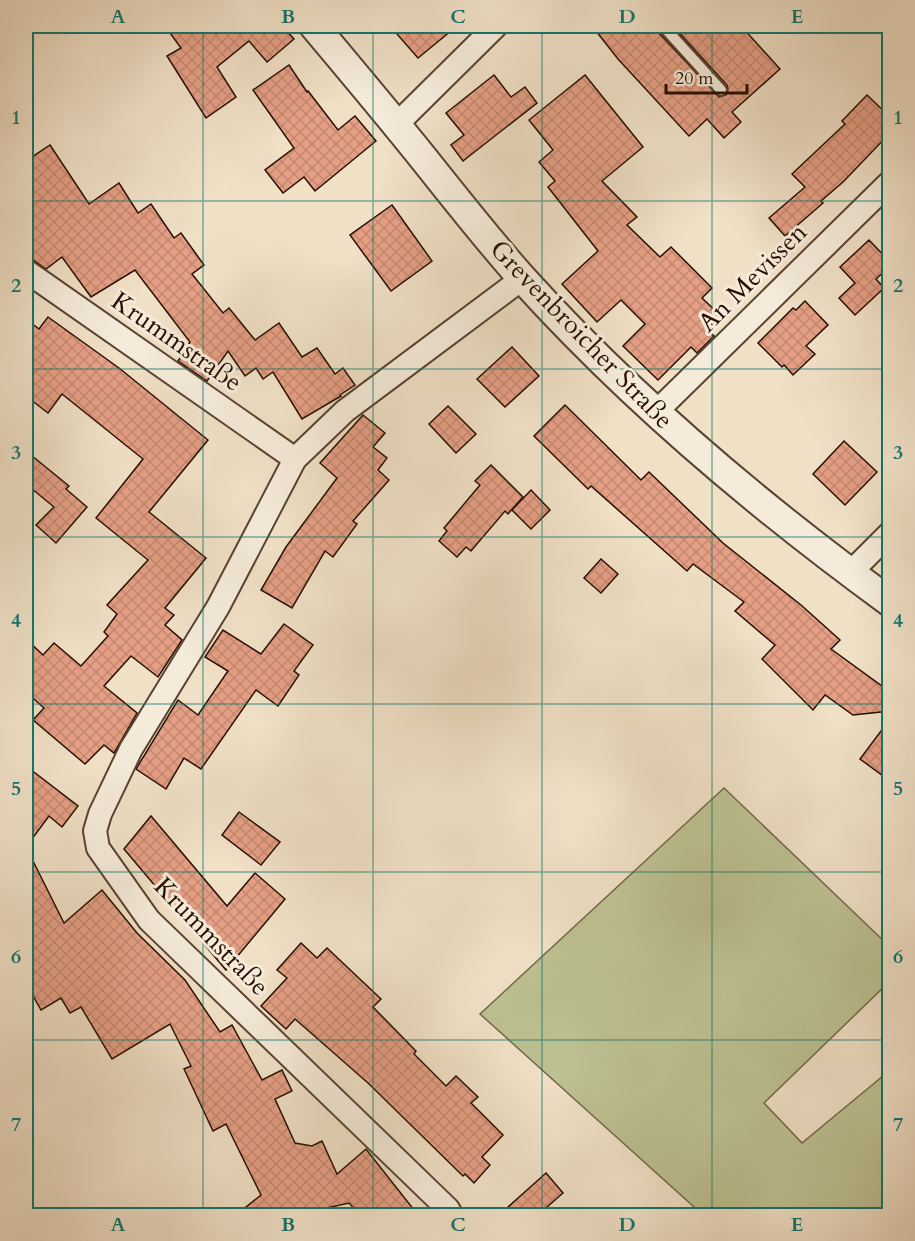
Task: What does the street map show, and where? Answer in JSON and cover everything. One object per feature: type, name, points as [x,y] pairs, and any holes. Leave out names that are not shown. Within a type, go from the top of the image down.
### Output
[{"type":"street","name":"Grevenbroicher Straße","points":[[314,26],[523,278],[655,413],[748,493],[890,602]]},
{"type":"street","points":[[396,125],[496,26]]},
{"type":"street","name":"An Mevissen","points":[[655,413],[890,182]]},
{"type":"street","name":"Krummstraße","points":[[26,271],[296,459]]},
{"type":"street","name":"Krummstraße","points":[[452,1215],[149,920],[98,848],[95,831],[100,814],[131,749],[218,607],[296,459],[345,411],[523,278]]},
{"type":"street","points":[[850,573],[890,533]]},
{"type":"lane","points":[[663,26],[721,90]]},
{"type":"green space","points":[[724,788],[889,946],[889,982],[764,1103],[802,1143],[889,1071],[889,1215],[703,1215],[480,1014]]},
{"type":"building","points":[[165,26],[282,26],[294,39],[267,62],[249,41],[217,67],[236,97],[206,118],[167,56],[181,48]]},
{"type":"building","points":[[390,26],[457,26],[418,58]]},
{"type":"building","points":[[592,26],[656,26],[657,31],[719,97],[726,95],[727,85],[673,26],[741,26],[780,69],[732,112],[741,122],[724,138],[707,119],[689,136],[618,59]]},
{"type":"building","points":[[289,65],[307,92],[338,130],[355,116],[376,141],[315,191],[304,177],[283,193],[265,170],[294,148],[253,90]]},
{"type":"building","points":[[494,75],[511,97],[525,87],[537,103],[463,161],[451,145],[464,135],[446,113]]},
{"type":"building","points":[[585,75],[643,147],[602,181],[637,217],[627,225],[660,257],[671,247],[712,288],[702,298],[721,316],[707,329],[714,336],[697,353],[691,347],[658,380],[623,346],[645,324],[621,300],[597,322],[562,284],[598,251],[548,187],[555,181],[539,162],[553,150],[529,120]]},
{"type":"building","points":[[867,95],[890,117],[890,133],[843,182],[821,201],[823,203],[785,236],[769,218],[805,187],[792,174],[845,124],[842,121]]},
{"type":"building","points":[[50,145],[89,204],[119,183],[138,213],[151,204],[174,238],[181,233],[204,265],[192,274],[223,313],[229,308],[255,340],[279,323],[302,357],[317,348],[335,374],[343,368],[355,385],[302,419],[273,372],[263,379],[256,368],[245,376],[228,351],[207,381],[178,361],[190,342],[135,270],[91,297],[62,257],[46,269],[32,259],[26,252],[26,161]]},
{"type":"building","points":[[392,205],[432,261],[391,291],[350,235]]},
{"type":"building","points":[[869,240],[890,262],[890,266],[876,279],[884,288],[855,315],[839,298],[855,283],[840,267]]},
{"type":"building","points":[[805,301],[828,325],[806,346],[815,354],[793,375],[758,343],[793,308],[796,310]]},
{"type":"building","points":[[48,317],[119,368],[208,440],[149,512],[206,558],[165,608],[174,615],[165,625],[182,640],[158,677],[131,656],[104,686],[137,713],[114,753],[104,745],[85,764],[33,720],[44,708],[26,692],[26,639],[43,655],[54,643],[81,666],[108,636],[104,632],[117,614],[107,605],[148,560],[96,518],[143,459],[62,394],[48,413],[26,396],[26,319],[39,329]]},
{"type":"building","points":[[512,347],[539,376],[505,407],[477,379]]},
{"type":"building","points":[[565,405],[641,480],[649,472],[723,543],[801,605],[840,640],[831,649],[890,692],[890,711],[853,715],[825,695],[813,710],[762,659],[775,645],[735,611],[744,602],[693,564],[687,571],[591,486],[588,489],[534,436]]},
{"type":"building","points":[[448,406],[476,434],[456,453],[429,424]]},
{"type":"building","points":[[363,415],[385,433],[373,447],[387,458],[378,470],[389,480],[353,521],[357,524],[333,557],[325,551],[292,608],[261,590],[286,547],[337,478],[320,463]]},
{"type":"building","points":[[844,441],[877,472],[845,505],[813,474]]},
{"type":"building","points":[[26,451],[69,486],[66,489],[87,507],[56,543],[36,525],[54,507],[26,484]]},
{"type":"building","points":[[491,465],[523,497],[508,514],[505,511],[471,551],[466,547],[457,557],[439,541],[447,531],[444,528],[480,485],[475,481]]},
{"type":"building","points":[[531,490],[550,510],[531,529],[512,510]]},
{"type":"building","points":[[601,559],[618,574],[601,593],[584,578]]},
{"type":"building","points":[[284,624],[313,645],[294,671],[299,675],[278,706],[256,690],[201,769],[184,758],[166,789],[136,769],[178,700],[198,715],[228,671],[205,657],[223,630],[261,654]]},
{"type":"building","points":[[890,719],[890,781],[860,759]]},
{"type":"building","points":[[26,766],[78,806],[62,827],[49,816],[26,847]]},
{"type":"building","points":[[239,812],[280,842],[261,865],[222,835]]},
{"type":"building","points":[[151,816],[227,906],[255,873],[285,899],[226,970],[124,849]]},
{"type":"building","points":[[26,847],[64,923],[102,890],[137,933],[185,980],[220,1032],[232,1025],[262,1080],[282,1070],[292,1091],[275,1099],[295,1143],[312,1146],[322,1141],[337,1174],[366,1149],[418,1215],[360,1215],[349,1203],[295,1215],[236,1215],[261,1195],[226,1124],[213,1131],[184,1069],[191,1066],[170,1024],[112,1059],[81,1007],[70,1013],[61,998],[41,1010],[26,983]]},
{"type":"building","points":[[301,943],[317,958],[327,948],[381,999],[373,1007],[446,1086],[456,1076],[478,1097],[471,1103],[503,1135],[482,1157],[490,1165],[474,1183],[465,1174],[463,1176],[368,1083],[295,1019],[286,1029],[261,1006],[287,978],[277,970]]},
{"type":"building","points":[[546,1173],[563,1193],[538,1215],[499,1215]]}]
